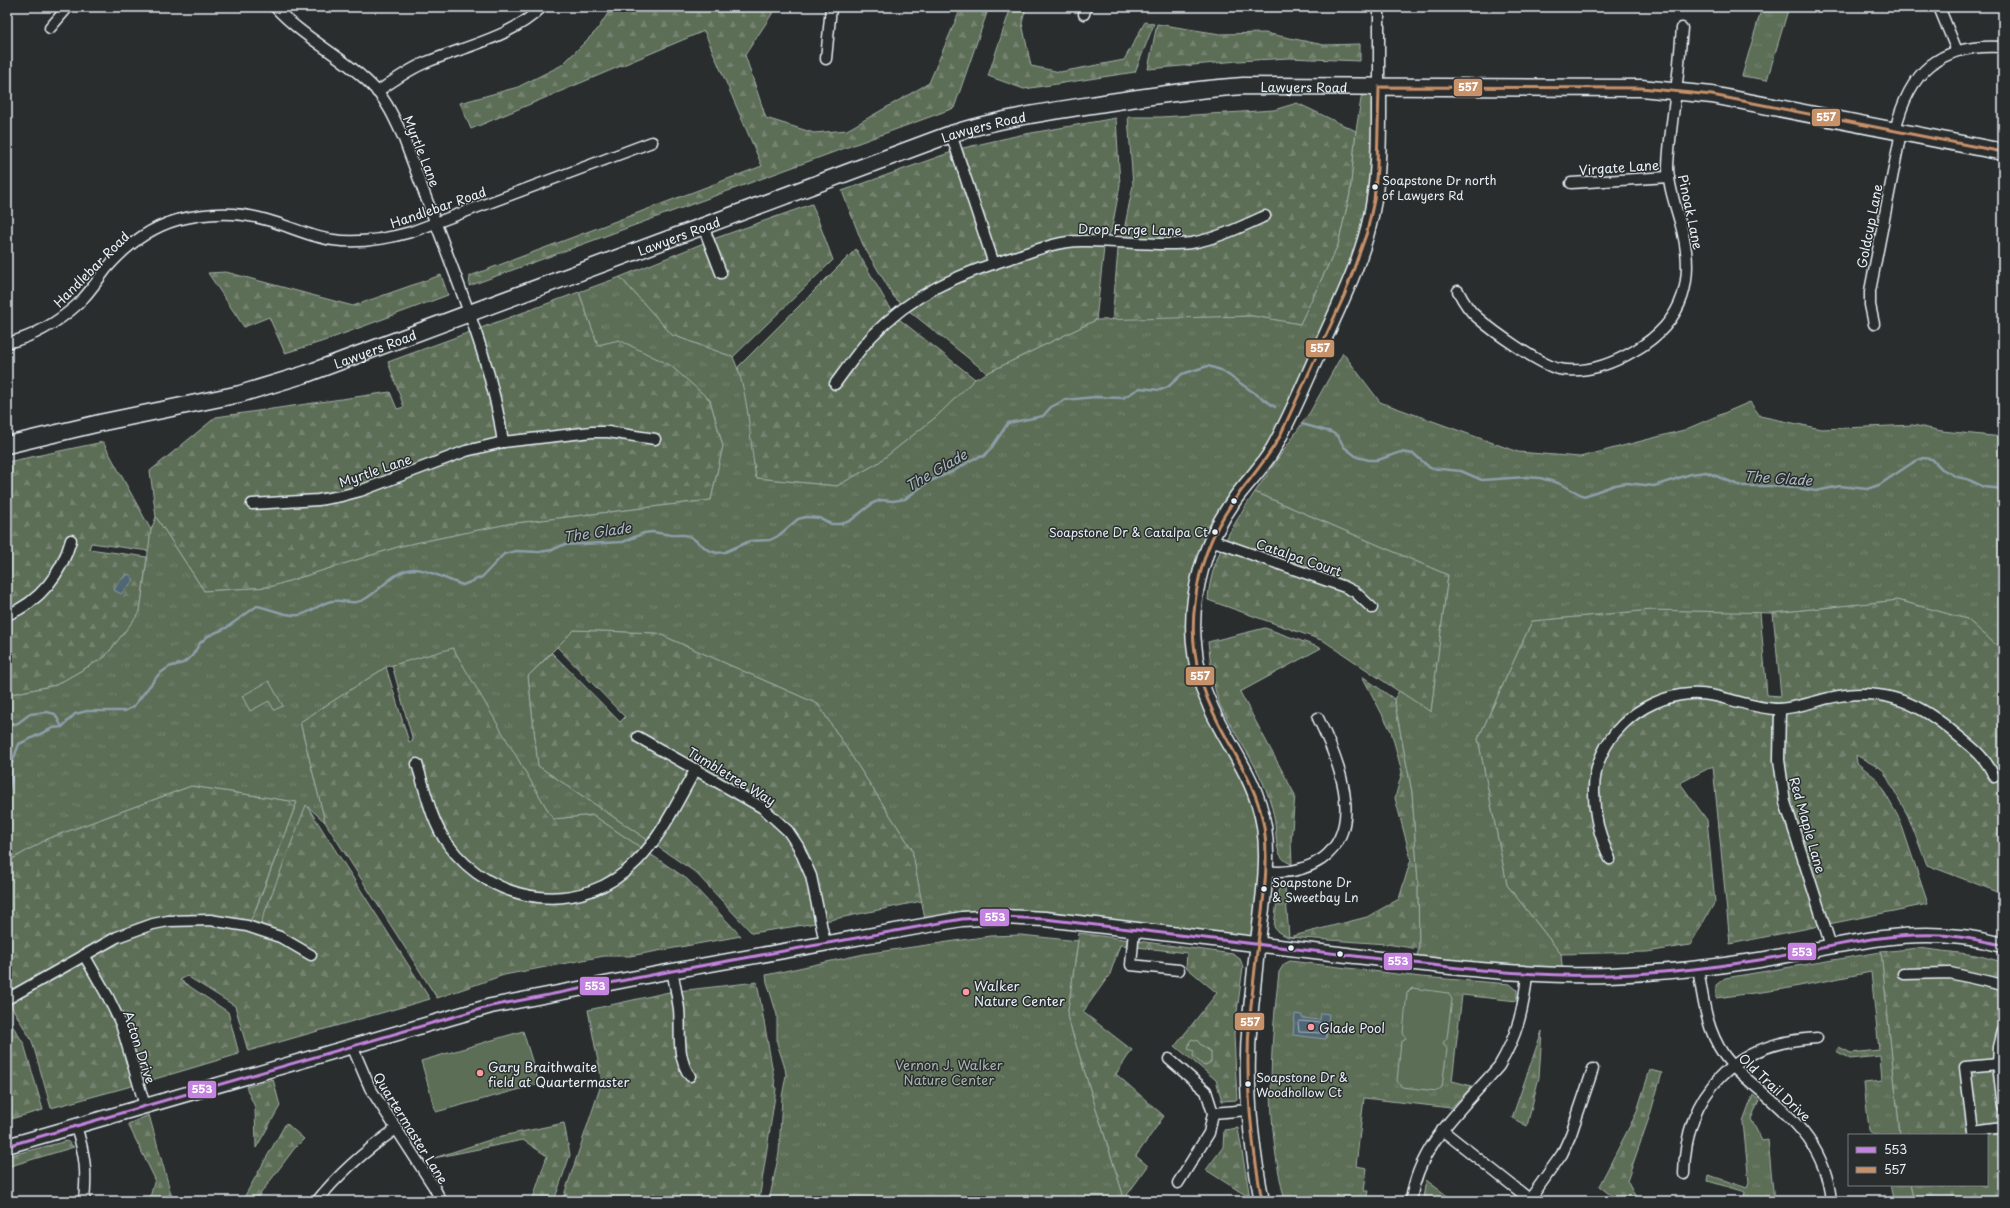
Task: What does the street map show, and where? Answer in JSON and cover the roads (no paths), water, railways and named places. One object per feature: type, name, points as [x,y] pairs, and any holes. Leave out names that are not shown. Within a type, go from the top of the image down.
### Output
[{"type":"main road","name":"Lawyers Road","points":[[7,445],[270,386],[306,374],[951,134],[1013,117],[1213,88],[1243,86],[1641,88],[1676,90],[1738,100],[2003,152]]},
{"type":"street","points":[[50,28],[68,7]]},
{"type":"street","name":"Myrtle Lane","points":[[275,7],[301,32],[360,75],[377,92],[392,114],[404,139],[470,313],[491,377],[503,442]]},
{"type":"street","points":[[377,92],[408,71],[426,62],[518,26],[542,7]]},
{"type":"street","points":[[826,59],[831,7]]},
{"type":"street","points":[[1262,1201],[1250,1135],[1248,1110],[1249,1029],[1257,945],[1267,871],[1265,834],[1258,801],[1247,772],[1212,709],[1204,689],[1196,660],[1193,627],[1195,599],[1201,570],[1211,540],[1237,497],[1271,453],[1285,427],[1355,269],[1371,218],[1378,158],[1379,7]]},
{"type":"street","points":[[1938,7],[1957,51]]},
{"type":"street","name":"Pinoak Lane","points":[[1458,291],[1468,307],[1477,317],[1545,364],[1571,371],[1599,366],[1629,354],[1646,344],[1668,323],[1677,309],[1687,281],[1687,251],[1669,177],[1682,28]]},
{"type":"street","name":"Goldcup Lane","points":[[1874,324],[1870,305],[1870,292],[1898,132],[1900,110],[1912,85],[1934,62],[1957,51],[1985,46],[2003,47]]},
{"type":"street","points":[[951,134],[994,264]]},
{"type":"street","name":"Handlebar Road","points":[[7,343],[29,336],[62,317],[77,304],[118,256],[132,244],[147,233],[175,221],[210,214],[246,215],[320,238],[354,241],[393,237],[652,142]]},
{"type":"street","name":"Virgate Lane","points":[[1571,183],[1669,177]]},
{"type":"street","name":"Drop Forge Lane","points":[[835,384],[873,335],[908,304],[948,280],[1051,245],[1069,242],[1174,244],[1192,242],[1228,232],[1264,216]]},
{"type":"street","points":[[703,226],[721,273]]},
{"type":"street","name":"Myrtle Lane","points":[[252,504],[318,500],[341,496],[360,491],[466,451],[503,442],[592,432],[608,432],[655,439]]},
{"type":"street","points":[[7,615],[28,605],[40,594],[60,568],[71,540]]},
{"type":"street","name":"Catalpa Court","points":[[1211,540],[1345,587],[1355,592],[1372,608]]},
{"type":"street","points":[[1610,860],[1598,827],[1594,808],[1594,784],[1598,762],[1603,751],[1623,723],[1649,705],[1662,699],[1690,694],[1704,694],[1751,706],[1780,709],[1859,694],[1877,694],[1908,702],[1936,717],[1977,751],[1984,759],[1994,777]]},
{"type":"street","name":"Red Maple Lane","points":[[1780,709],[1779,760],[1786,802],[1831,946]]},
{"type":"street","points":[[1267,871],[1291,872],[1314,864],[1333,848],[1343,828],[1345,804],[1341,776],[1332,748],[1318,718]]},
{"type":"street","name":"Tumbletree Way","points":[[638,737],[763,808],[788,831],[801,851],[811,876],[825,943]]},
{"type":"street","points":[[417,764],[440,832],[458,857],[470,869],[498,887],[518,894],[546,898],[568,897],[595,890],[622,876],[652,843],[696,769]]},
{"type":"street","points":[[7,1146],[491,1006],[672,971],[962,919],[1003,916],[1045,919],[1458,969],[1527,974],[1610,975],[1698,968],[1760,960],[1869,939],[1915,934],[1965,937],[2003,946]]},
{"type":"street","points":[[7,999],[117,938],[153,924],[189,919],[230,922],[260,929],[280,937],[311,955]]},
{"type":"street","points":[[1134,930],[1131,966],[1179,970]]},
{"type":"street","name":"Acton Drive","points":[[84,955],[119,1020],[145,1106]]},
{"type":"street","name":"Old Trail Drive","points":[[1698,968],[1704,1008],[1708,1024],[1715,1040],[1732,1065],[1789,1115],[1808,1137],[1820,1157],[1826,1174],[1831,1201]]},
{"type":"street","points":[[672,971],[679,1008],[681,1053],[683,1063],[690,1076]]},
{"type":"street","points":[[1903,974],[1950,973],[2003,985]]},
{"type":"street","points":[[1411,1201],[1417,1175],[1423,1160],[1442,1130],[1499,1066],[1507,1053],[1521,1019],[1527,974]]},
{"type":"street","points":[[2003,1031],[1999,1047],[1998,1064],[2003,1107]]},
{"type":"street","points":[[1684,1174],[1687,1139],[1692,1121],[1708,1091],[1732,1065],[1765,1047],[1783,1042],[1817,1038]]},
{"type":"street","name":"Quartermaster Lane","points":[[352,1046],[370,1088],[434,1187],[440,1201]]},
{"type":"street","points":[[1169,1059],[1206,1091],[1213,1113],[1209,1133],[1178,1183]]},
{"type":"street","points":[[1998,1064],[1965,1067],[1973,1132],[2003,1128]]},
{"type":"street","points":[[1442,1130],[1531,1200],[1562,1154],[1571,1134],[1593,1069]]},
{"type":"street","points":[[1213,1113],[1248,1110]]},
{"type":"street","points":[[76,1126],[85,1160],[86,1175],[84,1201]]},
{"type":"street","points":[[317,1201],[346,1167],[396,1129]]},
{"type":"water","points":[[129,574],[134,580],[121,594],[114,590],[119,581]]},
{"type":"water","name":"Glade Pool","points":[[1321,1013],[1329,1014],[1326,1039],[1293,1035],[1295,1014],[1302,1015],[1302,1018],[1320,1020]]},
{"type":"waterway","name":"The Glade","points":[[7,789],[9,788],[11,778],[10,768],[19,744],[53,728],[62,727],[75,714],[87,711],[125,711],[133,707],[159,674],[169,667],[183,663],[192,656],[200,643],[208,636],[226,628],[257,606],[283,614],[299,615],[332,601],[361,601],[400,573],[414,569],[432,573],[463,585],[482,577],[504,554],[516,551],[539,552],[552,550],[563,545],[623,542],[644,533],[652,532],[691,537],[708,550],[717,553],[725,552],[750,541],[770,540],[778,536],[798,519],[806,517],[820,518],[831,524],[840,524],[850,521],[873,503],[881,500],[893,501],[905,499],[928,482],[954,471],[973,459],[984,456],[990,450],[1008,423],[1043,416],[1051,407],[1065,400],[1095,397],[1123,398],[1140,388],[1160,390],[1168,387],[1182,374],[1208,366],[1221,370],[1275,407]]},
{"type":"waterway","name":"The Glade","points":[[1302,424],[1331,432],[1338,436],[1344,447],[1357,457],[1369,460],[1378,460],[1401,452],[1414,454],[1430,468],[1461,471],[1482,480],[1526,477],[1540,478],[1558,483],[1584,496],[1615,485],[1627,483],[1654,486],[1691,474],[1706,472],[1741,486],[1784,486],[1816,491],[1840,486],[1867,489],[1879,485],[1912,463],[1923,458],[1932,459],[1942,469],[1957,477],[1967,479],[1984,487],[2003,489]]},
{"type":"waterway","name":"The Glade","points":[[7,727],[18,723],[30,714],[47,712],[55,714],[62,727]]},
{"type":"place","name":"Soapstone Dr north of Lawyers Rd","points":[[1375,187]]},
{"type":"place","name":"Soapstone Dr & Catalpa Ct","points":[[1215,532]]},
{"type":"place","name":"Soapstone Dr & Sweetbay Ln","points":[[1264,889]]},
{"type":"place","name":"Walker Nature Center","points":[[966,992]]},
{"type":"place","name":"Glade Pool","points":[[1311,1027]]},
{"type":"place","name":"Gary Braithwaite field at Quartermaster","points":[[480,1073]]},
{"type":"place","name":"Soapstone Dr & Woodhollow Ct","points":[[1248,1084]]},
{"type":"park label","name":"Vernon J. Walker Nature Center","points":[[949,1072]]}]
